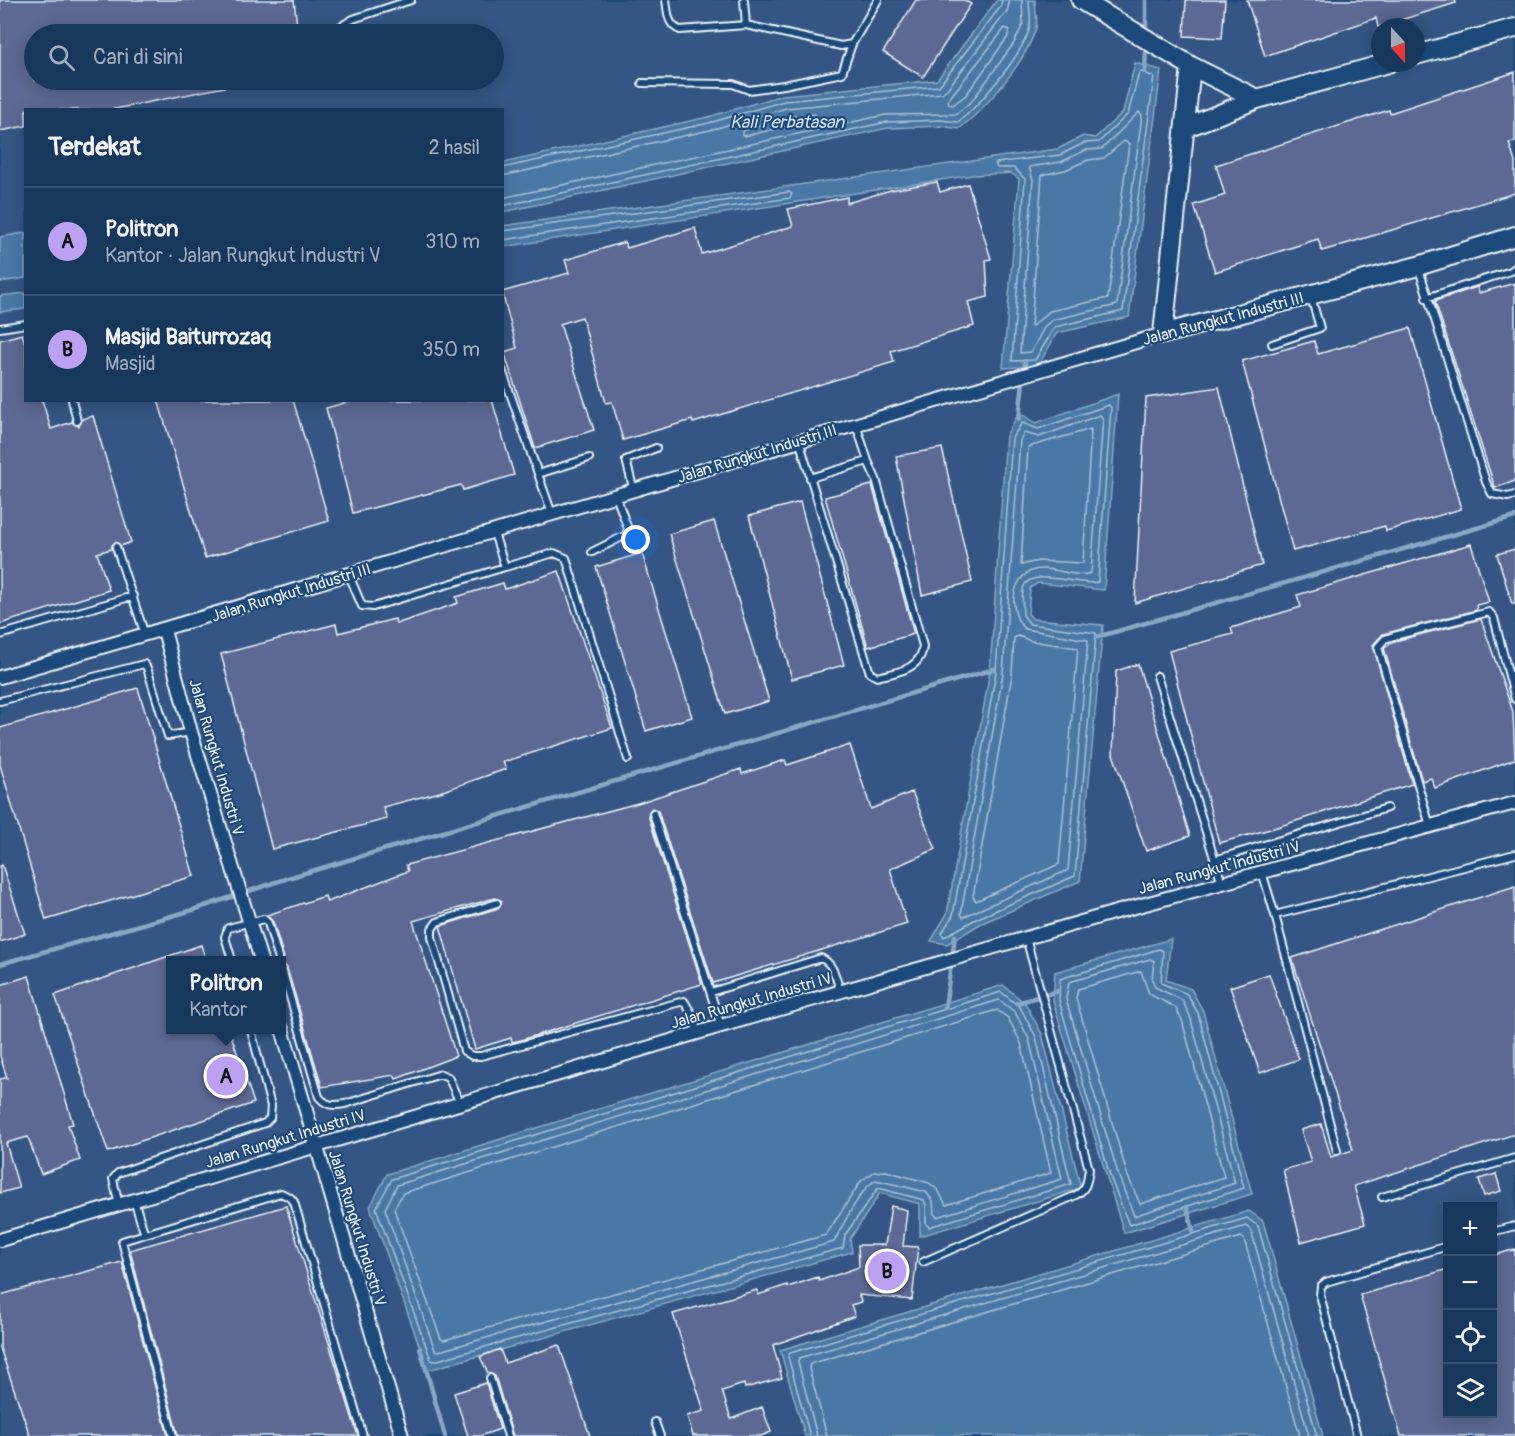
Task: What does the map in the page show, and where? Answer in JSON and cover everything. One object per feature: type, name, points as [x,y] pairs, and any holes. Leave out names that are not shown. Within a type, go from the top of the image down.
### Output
[{"type":"street","points":[[1081,0],[1191,66],[1257,99]]},
{"type":"street","points":[[1425,53],[1515,28]]},
{"type":"street","points":[[1163,334],[1187,127],[1191,66]]},
{"type":"street","points":[[1187,127],[1257,99],[1371,68]]},
{"type":"street","name":"Jalan Rungkut Industri III","points":[[0,677],[146,636],[855,423],[1163,334],[1514,240]]},
{"type":"street","name":"Jalan Rungkut Industri V","points":[[164,630],[191,732],[260,956]]},
{"type":"street","name":"Jalan Rungkut Industri IV","points":[[0,1240],[968,954],[1515,803]]},
{"type":"street","name":"Jalan Rungkut Industri V","points":[[283,1034],[402,1436]]},
{"type":"lane","points":[[345,24],[353,19],[411,0]]},
{"type":"lane","points":[[666,0],[668,19],[675,28],[680,30],[746,25],[841,46],[852,44]]},
{"type":"lane","points":[[744,0],[746,25]]},
{"type":"lane","points":[[642,83],[733,84],[749,90],[810,81],[842,73],[852,44],[878,0]]},
{"type":"lane","points":[[1418,266],[1485,482],[1492,494],[1508,497],[1515,495]]},
{"type":"lane","points":[[1426,297],[1515,268]]},
{"type":"lane","points":[[1272,344],[1320,328],[1310,294]]},
{"type":"lane","points":[[0,328],[24,324]]},
{"type":"lane","points":[[504,375],[552,515]]},
{"type":"lane","points":[[72,402],[77,421]]},
{"type":"lane","points":[[799,440],[870,673],[877,677],[893,673],[915,665],[922,656],[923,646],[876,479],[855,423]]},
{"type":"lane","points":[[634,491],[626,460],[656,448]]},
{"type":"lane","points":[[538,474],[588,458]]},
{"type":"lane","points":[[810,478],[868,461]]},
{"type":"lane","points":[[592,552],[626,535],[628,529],[616,496]]},
{"type":"lane","points":[[494,533],[505,567]]},
{"type":"lane","points":[[116,547],[146,636]]},
{"type":"lane","points":[[349,575],[362,606],[366,608],[554,553],[566,558],[628,759]]},
{"type":"lane","points":[[0,635],[133,596]]},
{"type":"lane","points":[[1430,826],[1378,647],[1385,639],[1394,636],[1489,612],[1494,618],[1515,699]]},
{"type":"lane","points":[[0,701],[144,664],[168,736],[191,732]]},
{"type":"lane","points":[[1156,676],[1222,883]]},
{"type":"lane","points":[[1214,860],[1387,808]]},
{"type":"lane","points":[[653,813],[721,1026]]},
{"type":"lane","points":[[1275,915],[1515,854]]},
{"type":"lane","points":[[1262,872],[1337,1151]]},
{"type":"lane","points":[[497,903],[437,922],[432,929],[432,937],[464,1051],[472,1056],[481,1056],[684,1001],[692,1014],[698,1033]]},
{"type":"lane","points":[[231,956],[226,933],[228,928],[266,920],[278,956]]},
{"type":"lane","points":[[923,1262],[1083,1192],[1089,1168],[1026,938]]},
{"type":"lane","points":[[711,992],[821,958],[828,962],[834,971],[840,992]]},
{"type":"lane","points":[[286,983],[319,1097],[324,1102],[332,1106],[345,1104],[441,1074],[448,1077],[460,1103]]},
{"type":"lane","points":[[119,1205],[112,1184],[118,1173],[265,1123],[270,1118],[271,1106],[252,1034]]},
{"type":"lane","points":[[1382,1197],[1515,1158]]},
{"type":"lane","points":[[173,1436],[122,1244],[124,1239],[281,1193],[291,1198],[363,1436]]},
{"type":"lane","points":[[134,1200],[144,1232]]},
{"type":"lane","points":[[1497,1231],[1515,1226]]},
{"type":"lane","points":[[1357,1436],[1320,1295],[1321,1286],[1326,1281],[1443,1247]]},
{"type":"lane","points":[[490,1378],[508,1436]]},
{"type":"lane","points":[[656,1422],[660,1436]]},
{"type":"shaded area","points":[[0,0],[1515,0],[1515,1436],[0,1436]]},
{"type":"water","name":"Kali Perbatasan","points":[[997,0],[1035,0],[1036,28],[1023,55],[993,97],[959,129],[941,126],[888,128],[504,212],[504,163],[708,117],[783,95],[937,80]]},
{"type":"water","points":[[1135,63],[1161,70],[1129,317],[1057,333],[1038,366],[1003,368],[1019,179],[1011,173],[973,175],[504,247],[504,226],[1058,149],[1083,136],[1095,138],[1123,112]]},
{"type":"water","points":[[24,233],[24,278],[0,282],[0,237]]},
{"type":"water","points":[[24,293],[24,309],[0,312],[0,296]]},
{"type":"water","points":[[1118,394],[1104,590],[1038,583],[1030,588],[1028,614],[1033,619],[1103,625],[1080,881],[980,924],[947,944],[931,941],[947,914],[990,671],[1006,436],[1019,413],[1036,423]]},
{"type":"water","points":[[1171,939],[1166,980],[1191,989],[1203,1011],[1252,1194],[1124,1233],[1053,1001],[1055,972]]},
{"type":"water","points":[[1003,985],[1025,1003],[1042,1034],[1081,1188],[920,1236],[920,1204],[880,1193],[850,1239],[852,1252],[428,1370],[370,1207],[387,1174]]},
{"type":"water","points":[[1249,1211],[1263,1221],[1323,1436],[805,1436],[780,1350]]},
{"type":"building","points":[[0,0],[294,0],[297,24],[24,24],[24,90],[210,90],[120,108],[24,108],[24,126],[0,131]]},
{"type":"building","points":[[916,0],[964,0],[971,4],[923,77],[883,52]]},
{"type":"building","points":[[1186,0],[1225,0],[1222,38],[1184,36]]},
{"type":"building","points":[[1247,0],[1455,0],[1456,3],[1407,18],[1371,18],[1265,56]]},
{"type":"building","points":[[1515,72],[1515,142],[1509,143],[1515,162],[1515,193],[1322,251],[1318,239],[1215,272],[1194,205],[1225,195],[1216,165],[1389,110],[1390,113]]},
{"type":"building","points":[[937,182],[940,192],[968,184],[991,259],[986,260],[988,297],[968,302],[974,326],[891,351],[894,362],[693,423],[692,420],[623,440],[612,402],[606,403],[582,317],[560,324],[594,430],[535,448],[504,352],[517,348],[504,291],[569,273],[565,260],[625,242],[627,248],[695,228],[702,254],[793,226],[788,209],[847,197],[847,203],[891,190]]},
{"type":"building","points":[[1515,283],[1515,481],[1495,488],[1435,301],[1477,287],[1479,293]]},
{"type":"building","points":[[1410,328],[1461,509],[1386,531],[1385,526],[1293,551],[1242,361],[1314,341],[1318,354]]},
{"type":"building","points":[[22,334],[24,340],[24,402],[43,402],[51,429],[72,422],[79,426],[82,419],[93,416],[131,542],[121,546],[115,542],[111,549],[97,553],[109,590],[0,624],[0,340]]},
{"type":"building","points":[[1219,387],[1262,565],[1135,603],[1146,398]]},
{"type":"building","points":[[159,402],[294,402],[329,521],[205,558]]},
{"type":"building","points":[[348,402],[493,402],[514,475],[463,490],[461,485],[353,513],[326,408]]},
{"type":"building","points":[[942,448],[972,582],[922,595],[896,456]]},
{"type":"building","points":[[872,485],[914,634],[868,647],[825,497]]},
{"type":"building","points":[[800,502],[844,665],[792,679],[749,516]]},
{"type":"building","points":[[714,521],[769,701],[725,714],[669,534]]},
{"type":"building","points":[[1471,544],[1489,602],[1476,605],[1477,610],[1383,634],[1373,645],[1412,784],[1219,843],[1169,651],[1233,634],[1231,628],[1301,607],[1297,595]]},
{"type":"building","points":[[1515,549],[1515,604],[1512,604],[1497,554]]},
{"type":"building","points":[[642,553],[692,717],[646,731],[596,567]]},
{"type":"building","points":[[559,571],[612,728],[503,762],[506,769],[440,792],[383,807],[387,819],[272,849],[221,654],[336,624],[338,633],[395,619],[396,624],[458,603],[456,597],[503,583],[505,589]]},
{"type":"building","points":[[1481,619],[1513,712],[1515,759],[1435,788],[1431,778],[1422,781],[1384,648],[1395,641]]},
{"type":"building","points":[[1138,664],[1190,836],[1146,851],[1113,754],[1116,671]]},
{"type":"building","points":[[138,688],[194,876],[46,920],[0,765],[0,728]]},
{"type":"building","points":[[850,745],[871,809],[912,792],[936,849],[890,869],[907,924],[713,983],[658,811],[652,808],[648,815],[702,984],[521,1040],[512,1042],[511,1038],[475,1049],[440,926],[499,908],[502,901],[495,898],[413,921],[456,1056],[396,1079],[394,1075],[322,1087],[286,967],[286,956],[283,956],[273,922],[267,915],[325,896],[327,902],[408,871],[406,865],[638,803],[741,769],[742,774],[785,760],[787,765]]},
{"type":"building","points":[[2,865],[25,934],[0,942],[0,866]]},
{"type":"building","points":[[1515,886],[1515,1134],[1354,1186],[1365,1224],[1301,1242],[1283,1170],[1311,1162],[1301,1130],[1321,1124],[1331,1157],[1353,1150],[1292,958]]},
{"type":"building","points":[[201,945],[205,956],[169,956]]},
{"type":"building","points":[[166,957],[166,1034],[231,1034],[254,1103],[108,1152],[55,995]]},
{"type":"building","points":[[1269,974],[1299,1059],[1260,1073],[1230,987]]},
{"type":"building","points":[[29,976],[73,1124],[68,1125],[80,1160],[41,1174],[28,1137],[6,1143],[19,1188],[0,1193],[0,1079],[7,1078],[0,1056],[0,985]]},
{"type":"building","points":[[1496,1174],[1501,1191],[1484,1196],[1479,1179]]},
{"type":"building","points":[[286,1206],[358,1436],[178,1436],[130,1250]]},
{"type":"building","points":[[891,1206],[907,1210],[903,1246],[918,1247],[912,1300],[859,1295],[861,1302],[851,1305],[855,1316],[773,1345],[782,1378],[745,1388],[744,1384],[722,1391],[731,1419],[762,1407],[771,1432],[761,1436],[693,1436],[687,1416],[704,1411],[673,1314],[757,1290],[758,1295],[818,1277],[819,1281],[859,1267],[858,1245],[885,1245]]},
{"type":"building","points":[[1515,1249],[1515,1436],[1401,1436],[1360,1295],[1443,1270],[1443,1418],[1497,1418],[1497,1254]]},
{"type":"building","points":[[122,1262],[168,1436],[30,1436],[0,1348],[0,1295]]},
{"type":"building","points":[[559,1345],[590,1436],[513,1436],[495,1376],[488,1373],[480,1357],[500,1349],[505,1363]]},
{"type":"building","points":[[486,1383],[500,1429],[480,1436],[468,1436],[454,1393]]},
{"type":"waterway","points":[[1146,0],[1146,33]]},
{"type":"waterway","points":[[1145,72],[1146,45]]},
{"type":"waterway","points":[[1019,419],[1025,361]]},
{"type":"waterway","points":[[1097,637],[1515,517]]},
{"type":"waterway","points":[[0,964],[193,910],[288,878],[994,669]]},
{"type":"waterway","points":[[945,1008],[955,936]]},
{"type":"waterway","points":[[1017,1003],[1058,991]]},
{"type":"waterway","points":[[1187,1207],[1193,1231]]},
{"type":"waterway","points":[[420,1348],[445,1436]]},
{"type":"place","name":"Politron","points":[[226,1076]]},
{"type":"place","name":"Masjid Baiturrozaq","points":[[887,1271]]}]
